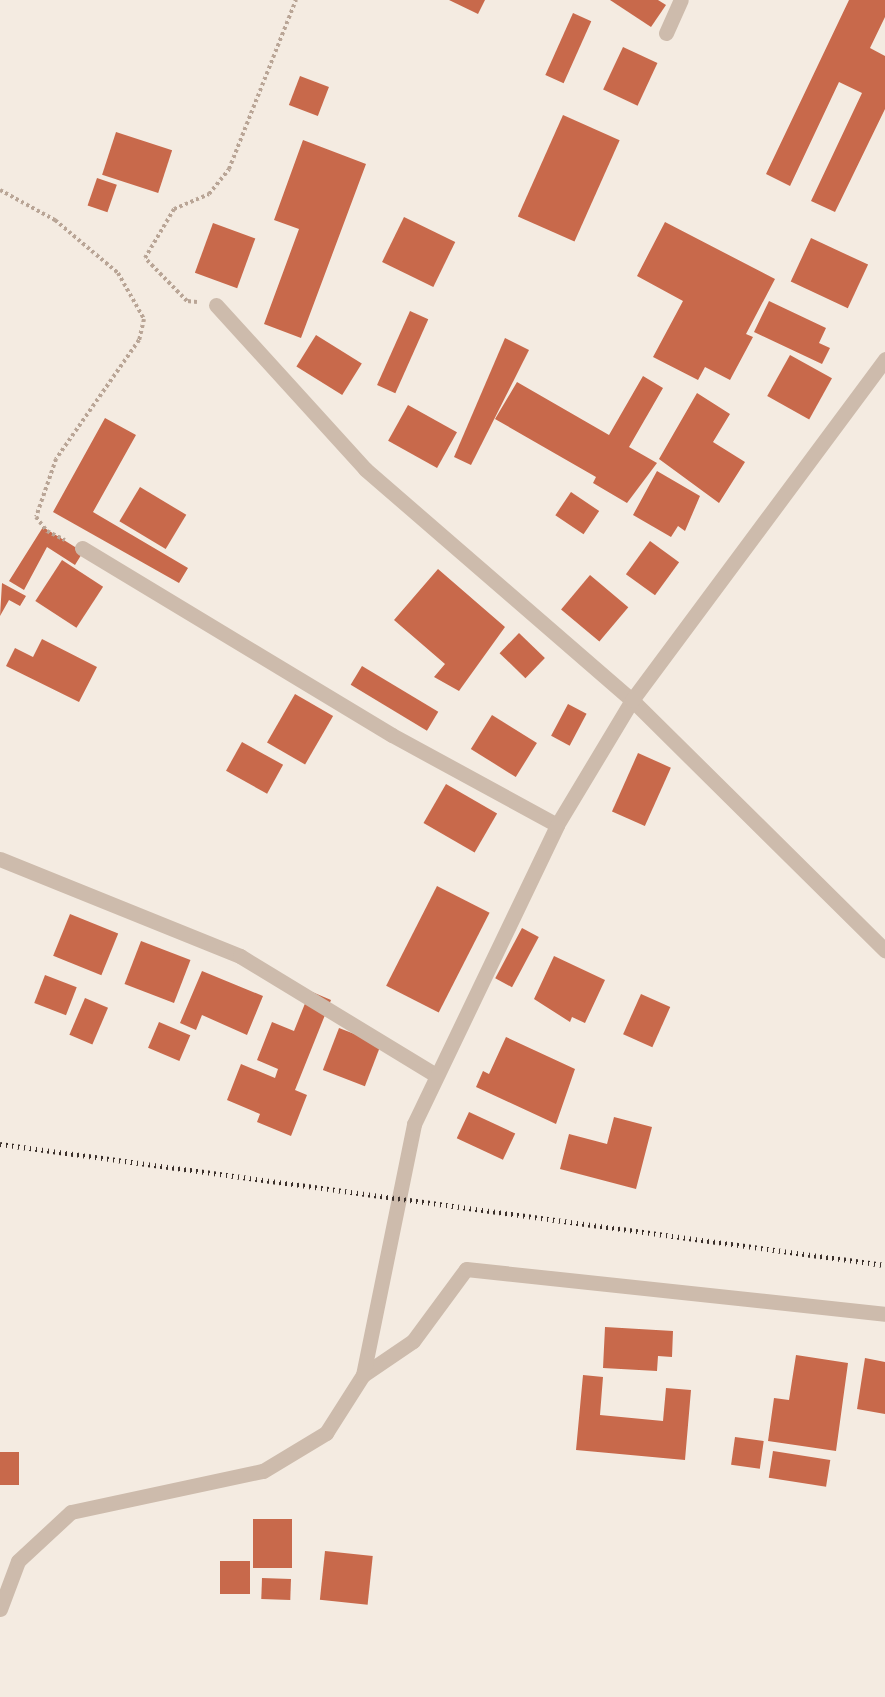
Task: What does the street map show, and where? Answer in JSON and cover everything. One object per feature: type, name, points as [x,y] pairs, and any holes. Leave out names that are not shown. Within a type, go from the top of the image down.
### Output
[{"type":"street","points":[[666,33],[681,0]]},
{"type":"street","points":[[216,305],[365,469],[632,700],[885,950]]},
{"type":"street","points":[[0,1609],[18,1561],[71,1512],[263,1472],[326,1433],[363,1375],[404,1159],[436,1075],[557,825],[632,700],[885,359]]},
{"type":"street","points":[[82,548],[392,735],[557,825]]},
{"type":"street","points":[[0,859],[240,956],[436,1075]]},
{"type":"street","points":[[363,1375],[413,1341],[465,1269],[885,1314]]},
{"type":"path","points":[[216,305],[187,301],[145,258],[174,209],[209,194],[229,169],[296,0]]},
{"type":"path","points":[[0,190],[55,220],[118,273],[144,318],[139,340],[56,459],[36,517],[47,531],[82,548]]},
{"type":"building","points":[[449,0],[485,0],[478,14]]},
{"type":"building","points":[[610,0],[658,0],[666,5],[651,27]]},
{"type":"building","points":[[849,0],[885,0],[885,17],[870,48],[885,56],[885,109],[835,212],[811,201],[862,93],[839,82],[790,186],[766,174]]},
{"type":"building","points":[[573,13],[591,21],[564,83],[545,75]]},
{"type":"building","points":[[623,47],[657,63],[638,106],[603,90]]},
{"type":"building","points":[[300,76],[329,87],[318,116],[289,105]]},
{"type":"building","points":[[563,115],[620,140],[574,242],[518,216]]},
{"type":"building","points":[[116,132],[172,150],[158,193],[102,175]]},
{"type":"building","points":[[303,140],[366,164],[301,338],[264,324],[299,229],[274,220]]},
{"type":"building","points":[[97,178],[117,185],[107,212],[88,205]]},
{"type":"building","points":[[404,217],[455,242],[433,287],[382,262]]},
{"type":"building","points":[[665,222],[775,279],[746,334],[753,337],[730,380],[705,367],[698,380],[653,357],[683,301],[637,276]]},
{"type":"building","points":[[213,223],[255,238],[237,288],[195,273]]},
{"type":"building","points":[[811,238],[868,265],[848,308],[791,282]]},
{"type":"building","points":[[769,301],[826,328],[819,343],[830,348],[822,364],[754,332]]},
{"type":"building","points":[[410,311],[428,319],[395,393],[377,385]]},
{"type":"building","points":[[316,335],[362,364],[342,395],[296,366]]},
{"type":"building","points":[[505,338],[529,350],[471,465],[454,457]]},
{"type":"building","points":[[790,355],[832,378],[809,419],[767,396]]},
{"type":"building","points":[[643,376],[663,388],[629,447],[657,463],[627,503],[593,483],[596,477],[495,419],[517,382],[609,435]]},
{"type":"building","points":[[697,393],[730,414],[713,442],[745,462],[719,503],[659,459]]},
{"type":"building","points":[[408,405],[457,432],[437,468],[388,441]]},
{"type":"building","points":[[105,418],[136,435],[93,512],[188,568],[179,583],[53,512]]},
{"type":"building","points":[[657,471],[700,496],[685,531],[678,526],[671,537],[633,515]]},
{"type":"building","points":[[140,487],[186,515],[166,549],[119,521]]},
{"type":"building","points":[[571,492],[599,511],[584,534],[555,515]]},
{"type":"building","points":[[43,527],[83,552],[75,565],[47,547],[24,590],[9,581]]},
{"type":"building","points":[[650,541],[679,562],[655,595],[626,574]]},
{"type":"building","points":[[62,560],[103,587],[76,628],[35,601]]},
{"type":"building","points":[[438,569],[505,627],[459,691],[434,677],[445,664],[394,620]]},
{"type":"building","points":[[590,575],[628,607],[599,642],[561,609]]},
{"type":"building","points":[[2,583],[26,596],[20,606],[9,600],[0,616]]},
{"type":"building","points":[[519,633],[545,658],[525,678],[500,653]]},
{"type":"building","points":[[42,639],[97,667],[79,702],[6,666],[15,648],[33,657]]},
{"type":"building","points":[[362,666],[438,712],[427,731],[351,685]]},
{"type":"building","points":[[295,694],[333,716],[305,764],[267,742]]},
{"type":"building","points":[[568,704],[587,714],[570,746],[551,736]]},
{"type":"building","points":[[492,715],[537,743],[516,777],[471,749]]},
{"type":"building","points":[[242,742],[283,765],[267,794],[226,771]]},
{"type":"building","points":[[638,753],[671,768],[645,826],[612,811]]},
{"type":"building","points":[[446,784],[497,814],[475,852],[424,823]]},
{"type":"building","points":[[437,886],[490,913],[439,1013],[386,986]]},
{"type":"building","points":[[70,914],[118,933],[101,975],[53,956]]},
{"type":"building","points":[[522,928],[539,937],[512,987],[495,978]]},
{"type":"building","points":[[141,941],[190,960],[174,1003],[125,984]]},
{"type":"building","points":[[554,956],[605,980],[585,1023],[572,1017],[570,1022],[534,999]]},
{"type":"building","points":[[202,971],[263,996],[247,1035],[202,1015],[196,1030],[180,1023]]},
{"type":"building","points":[[45,975],[77,987],[66,1015],[34,1003]]},
{"type":"building","points":[[310,991],[331,1000],[295,1090],[307,1095],[291,1136],[257,1122],[260,1114],[227,1100],[241,1064],[275,1078],[278,1069],[257,1060],[272,1022],[294,1031]]},
{"type":"building","points":[[641,994],[670,1007],[652,1047],[623,1034]]},
{"type":"building","points":[[85,998],[108,1008],[92,1045],[69,1035]]},
{"type":"building","points":[[159,1022],[190,1035],[179,1061],[148,1048]]},
{"type":"building","points":[[339,1028],[381,1044],[365,1086],[323,1070]]},
{"type":"building","points":[[506,1037],[575,1069],[556,1124],[476,1087],[483,1071],[489,1074]]},
{"type":"building","points":[[469,1112],[515,1134],[503,1160],[457,1138]]},
{"type":"building","points":[[614,1117],[652,1127],[636,1189],[560,1169],[569,1134],[607,1144]]},
{"type":"building","points":[[605,1327],[673,1331],[672,1357],[658,1356],[657,1371],[603,1368]]},
{"type":"building","points":[[796,1355],[848,1363],[836,1451],[768,1441],[774,1398],[789,1400]]},
{"type":"building","points":[[865,1358],[885,1362],[885,1414],[857,1409]]},
{"type":"building","points":[[583,1375],[603,1377],[600,1415],[663,1421],[666,1388],[691,1390],[685,1460],[576,1450]]},
{"type":"building","points":[[735,1437],[764,1441],[760,1469],[731,1465]]},
{"type":"building","points":[[773,1451],[830,1460],[826,1487],[769,1478]]},
{"type":"building","points":[[0,1452],[19,1452],[19,1485],[0,1485]]},
{"type":"building","points":[[253,1519],[292,1519],[292,1568],[253,1568]]},
{"type":"building","points":[[325,1551],[373,1556],[368,1605],[320,1600]]},
{"type":"building","points":[[220,1561],[250,1561],[250,1594],[220,1594]]},
{"type":"building","points":[[262,1578],[291,1579],[290,1600],[261,1599]]},
{"type":"railway","points":[[0,1144],[885,1265]]}]
